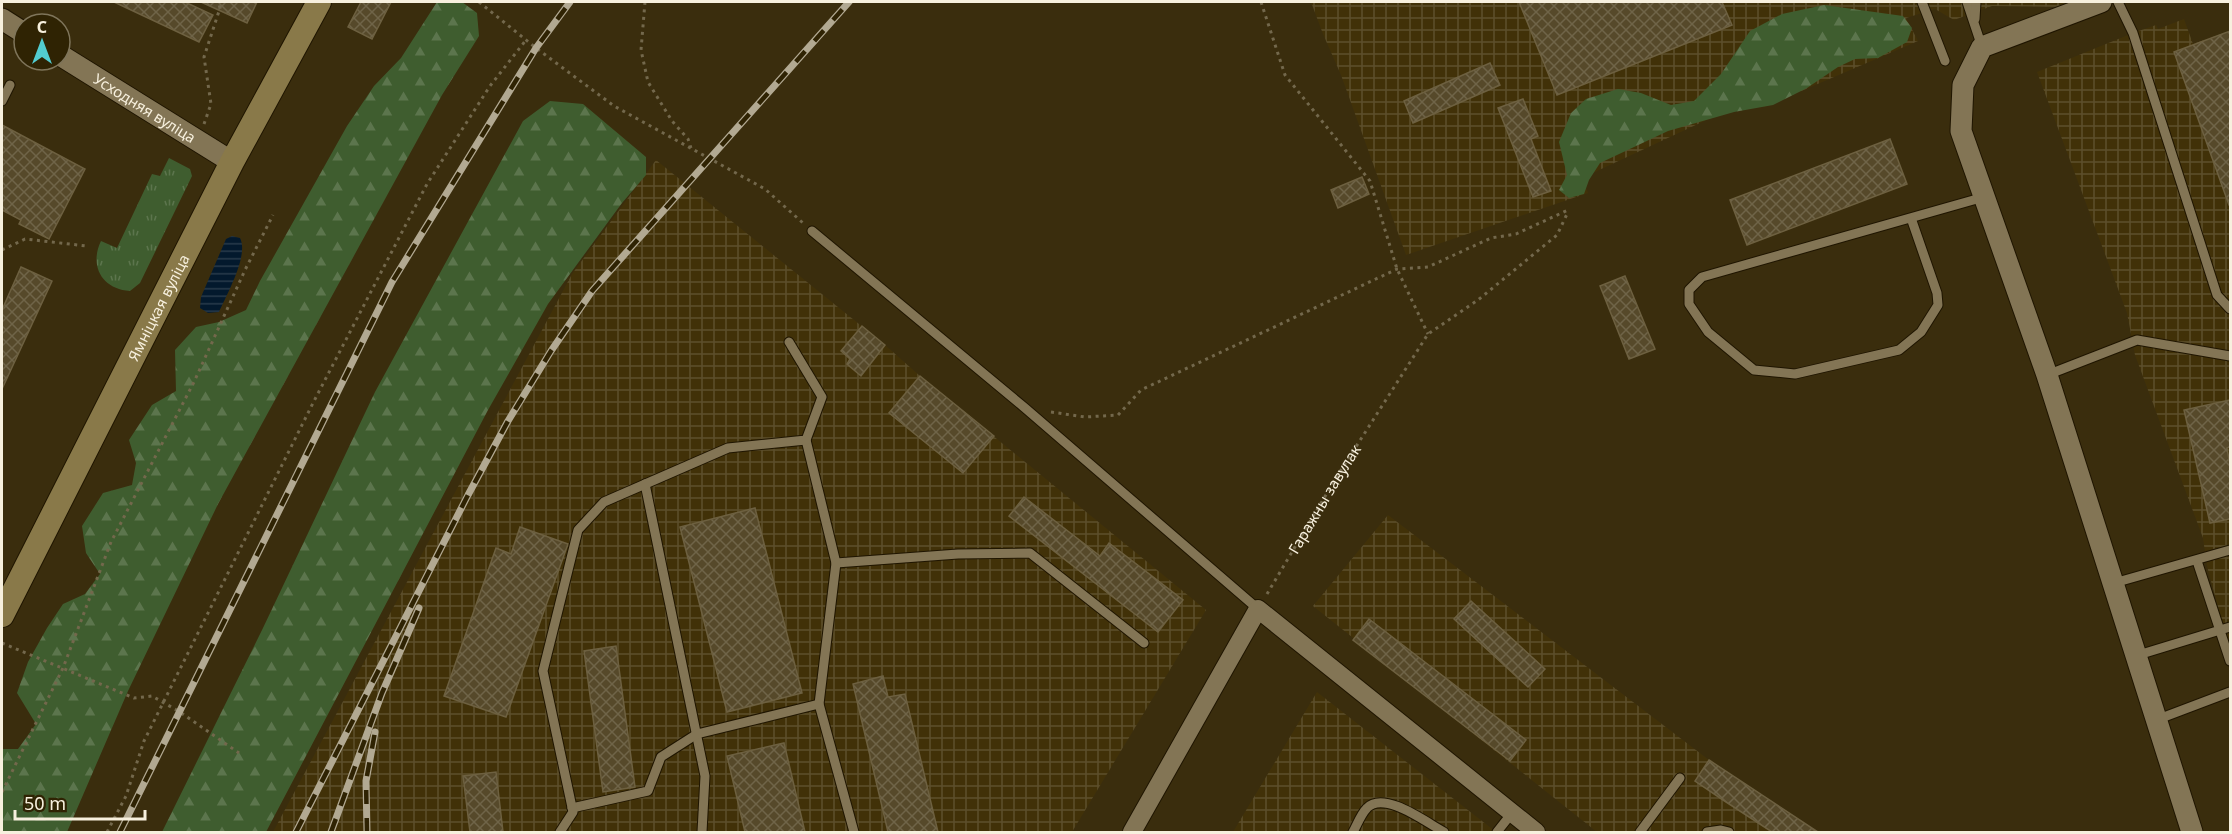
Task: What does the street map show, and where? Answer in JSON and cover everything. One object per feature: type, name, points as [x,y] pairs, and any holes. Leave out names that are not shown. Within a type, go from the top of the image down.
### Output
[{"type":"main road","name":"Ямніцкая вуліца","points":[[2,615],[232,162],[320,2]]},
{"type":"street","points":[[2101,2],[1982,47],[1963,85],[1961,131],[2047,375],[2192,832]]},
{"type":"street","name":"Усходняя вуліца","points":[[72,63],[232,162]]},
{"type":"street","points":[[1132,832],[1258,609],[1536,832]]},
{"type":"lane","points":[[1922,2],[1946,61]]},
{"type":"lane","points":[[1967,2],[1982,47]]},
{"type":"lane","points":[[1975,21],[1976,2]]},
{"type":"lane","points":[[2118,2],[2133,33],[2217,295],[2230,309]]},
{"type":"lane","points":[[2,101],[10,86]]},
{"type":"lane","points":[[1911,219],[1937,293],[1938,305],[1922,332],[1899,350],[1795,374],[1754,370],[1708,332],[1689,304],[1689,290],[1702,277],[1984,197]]},
{"type":"lane","points":[[812,231],[1025,408],[1258,609]]},
{"type":"lane","points":[[2047,375],[2137,340],[2230,356]]},
{"type":"lane","points":[[789,342],[822,397],[806,440],[836,563],[819,704],[854,832]]},
{"type":"lane","points":[[560,832],[573,812],[543,671],[578,530],[604,502],[728,448],[806,440]]},
{"type":"lane","points":[[645,484],[705,776],[702,832]]},
{"type":"lane","points":[[2114,583],[2230,550]]},
{"type":"lane","points":[[836,563],[958,554],[1030,553],[1144,643]]},
{"type":"lane","points":[[2197,561],[2230,661]]},
{"type":"lane","points":[[2135,656],[2230,627]]},
{"type":"lane","points":[[2156,720],[2230,692]]},
{"type":"lane","points":[[572,808],[648,791],[661,757],[697,734],[819,704]]},
{"type":"lane","points":[[1640,832],[1680,778]]},
{"type":"lane","points":[[1353,832],[1368,807],[1378,801],[1391,803],[1444,832]]},
{"type":"lane","points":[[1497,832],[1512,813]]},
{"type":"lane","points":[[1707,832],[1721,830],[1729,832]]},
{"type":"path","points":[[202,130],[212,104],[204,57],[220,8],[218,2]]},
{"type":"path","points":[[478,2],[614,106],[765,189],[812,231]]},
{"type":"path","points":[[645,2],[641,50],[648,82],[672,121],[688,139],[692,149]]},
{"type":"path","points":[[1261,2],[1285,75],[1370,181],[1397,269],[1428,334]]},
{"type":"path","points":[[107,832],[126,796],[144,741],[163,702],[313,403],[427,184],[490,86],[526,40]]},
{"type":"path","name":"Гаражны завулак","points":[[1258,609],[1371,422],[1428,334],[1478,300],[1557,235],[1568,210],[1516,234],[1491,238],[1428,267],[1397,269]]},
{"type":"path","points":[[2,792],[63,668],[111,542],[194,382],[273,215]]},
{"type":"path","points":[[2,250],[25,239],[87,246]]},
{"type":"path","points":[[1025,408],[1085,417],[1118,415],[1141,390],[1397,269]]},
{"type":"path","points":[[2,643],[134,698],[152,696],[239,753]]},
{"type":"shaded area","points":[[1311,2],[2075,2],[2064,7],[1992,6],[1954,20],[1935,9],[1906,18],[1918,41],[1764,107],[1758,96],[1582,178],[1588,193],[1406,255],[1341,75]]},
{"type":"shaded area","points":[[2184,19],[2193,44],[2230,31],[2230,652],[2207,566],[2203,538],[2135,355],[2127,313],[2037,72],[2133,33],[2156,25],[2158,29]]},
{"type":"shaded area","points":[[656,160],[885,345],[1206,610],[1072,832],[273,832],[572,274]]},
{"type":"shaded area","points":[[1388,515],[1709,760],[1818,832],[1597,832],[1313,606]]},
{"type":"shaded area","points":[[1317,692],[1496,832],[1233,832]]},
{"type":"green space","points":[[437,2],[462,2],[477,13],[479,36],[442,95],[218,504],[128,691],[67,832],[2,832],[2,749],[18,749],[36,724],[17,693],[28,662],[63,604],[85,594],[100,574],[86,553],[82,526],[103,493],[132,485],[136,463],[129,440],[152,405],[176,391],[175,350],[196,327],[219,322],[246,310],[347,126],[374,86],[401,58]]},
{"type":"green space","points":[[1824,5],[1903,16],[1912,28],[1907,42],[1878,58],[1855,59],[1838,67],[1807,88],[1773,105],[1734,112],[1668,131],[1600,163],[1589,180],[1584,194],[1569,198],[1559,190],[1567,175],[1559,142],[1571,113],[1586,99],[1618,89],[1641,93],[1671,105],[1694,101],[1721,74],[1750,31],[1782,14]]},
{"type":"green space","points":[[550,101],[583,104],[646,157],[646,175],[622,203],[548,304],[488,410],[266,832],[162,832],[263,628],[375,392],[523,121]]},
{"type":"green space","points":[[169,158],[190,169],[192,176],[140,283],[130,291],[112,286],[100,275],[98,267],[98,250],[101,241],[117,248],[152,174],[160,176]]},
{"type":"water","points":[[232,236],[240,238],[242,245],[239,264],[219,312],[208,313],[200,308],[201,297],[226,239]]},
{"type":"building","points":[[114,2],[185,2],[213,15],[199,42]]},
{"type":"building","points":[[201,2],[257,2],[247,23]]},
{"type":"building","points":[[361,2],[391,2],[372,39],[348,27]]},
{"type":"building","points":[[1519,2],[1722,2],[1732,25],[1557,95]]},
{"type":"building","points":[[2230,31],[2230,205],[2229,205],[2174,52]]},
{"type":"building","points":[[1490,63],[1500,85],[1413,123],[1404,101]]},
{"type":"building","points":[[1523,99],[1538,136],[1531,139],[1551,191],[1533,197],[1498,108]]},
{"type":"building","points":[[2,125],[85,169],[49,239],[19,224],[21,220],[2,210]]},
{"type":"building","points":[[1890,139],[1907,184],[1747,245],[1730,200]]},
{"type":"building","points":[[1362,177],[1369,194],[1338,208],[1331,190]]},
{"type":"building","points":[[21,267],[52,281],[2,389],[2,310]]},
{"type":"building","points":[[1625,276],[1655,349],[1629,359],[1600,286]]},
{"type":"building","points":[[862,326],[885,345],[861,376],[847,364],[850,359],[841,351]]},
{"type":"building","points":[[920,376],[994,436],[963,473],[889,413]]},
{"type":"building","points":[[2230,400],[2230,447],[2227,448],[2230,465],[2230,519],[2210,523],[2184,410]]},
{"type":"building","points":[[1024,497],[1100,556],[1109,543],[1183,600],[1158,632],[1009,516]]},
{"type":"building","points":[[755,508],[802,693],[727,712],[680,527]]},
{"type":"building","points":[[520,527],[568,544],[506,717],[444,696],[496,548],[511,554]]},
{"type":"building","points":[[1471,601],[1545,669],[1528,687],[1454,619]]},
{"type":"building","points":[[1369,619],[1526,740],[1510,761],[1353,640]]},
{"type":"building","points":[[616,646],[635,787],[603,792],[584,651]]},
{"type":"building","points":[[883,676],[888,697],[905,694],[938,832],[888,832],[853,684]]},
{"type":"building","points":[[784,743],[805,832],[745,832],[727,756]]},
{"type":"building","points":[[1709,760],[1818,832],[1772,832],[1723,800],[1695,781]]},
{"type":"building","points":[[496,772],[503,832],[470,832],[463,776]]},
{"type":"railway","points":[[120,832],[392,282],[536,48],[570,2]]},
{"type":"railway","points":[[296,832],[468,495],[508,421],[551,351],[592,291],[849,2]]},
{"type":"railway","points":[[331,832],[382,693],[419,608]]},
{"type":"railway","points":[[367,832],[366,781],[375,732]]}]
